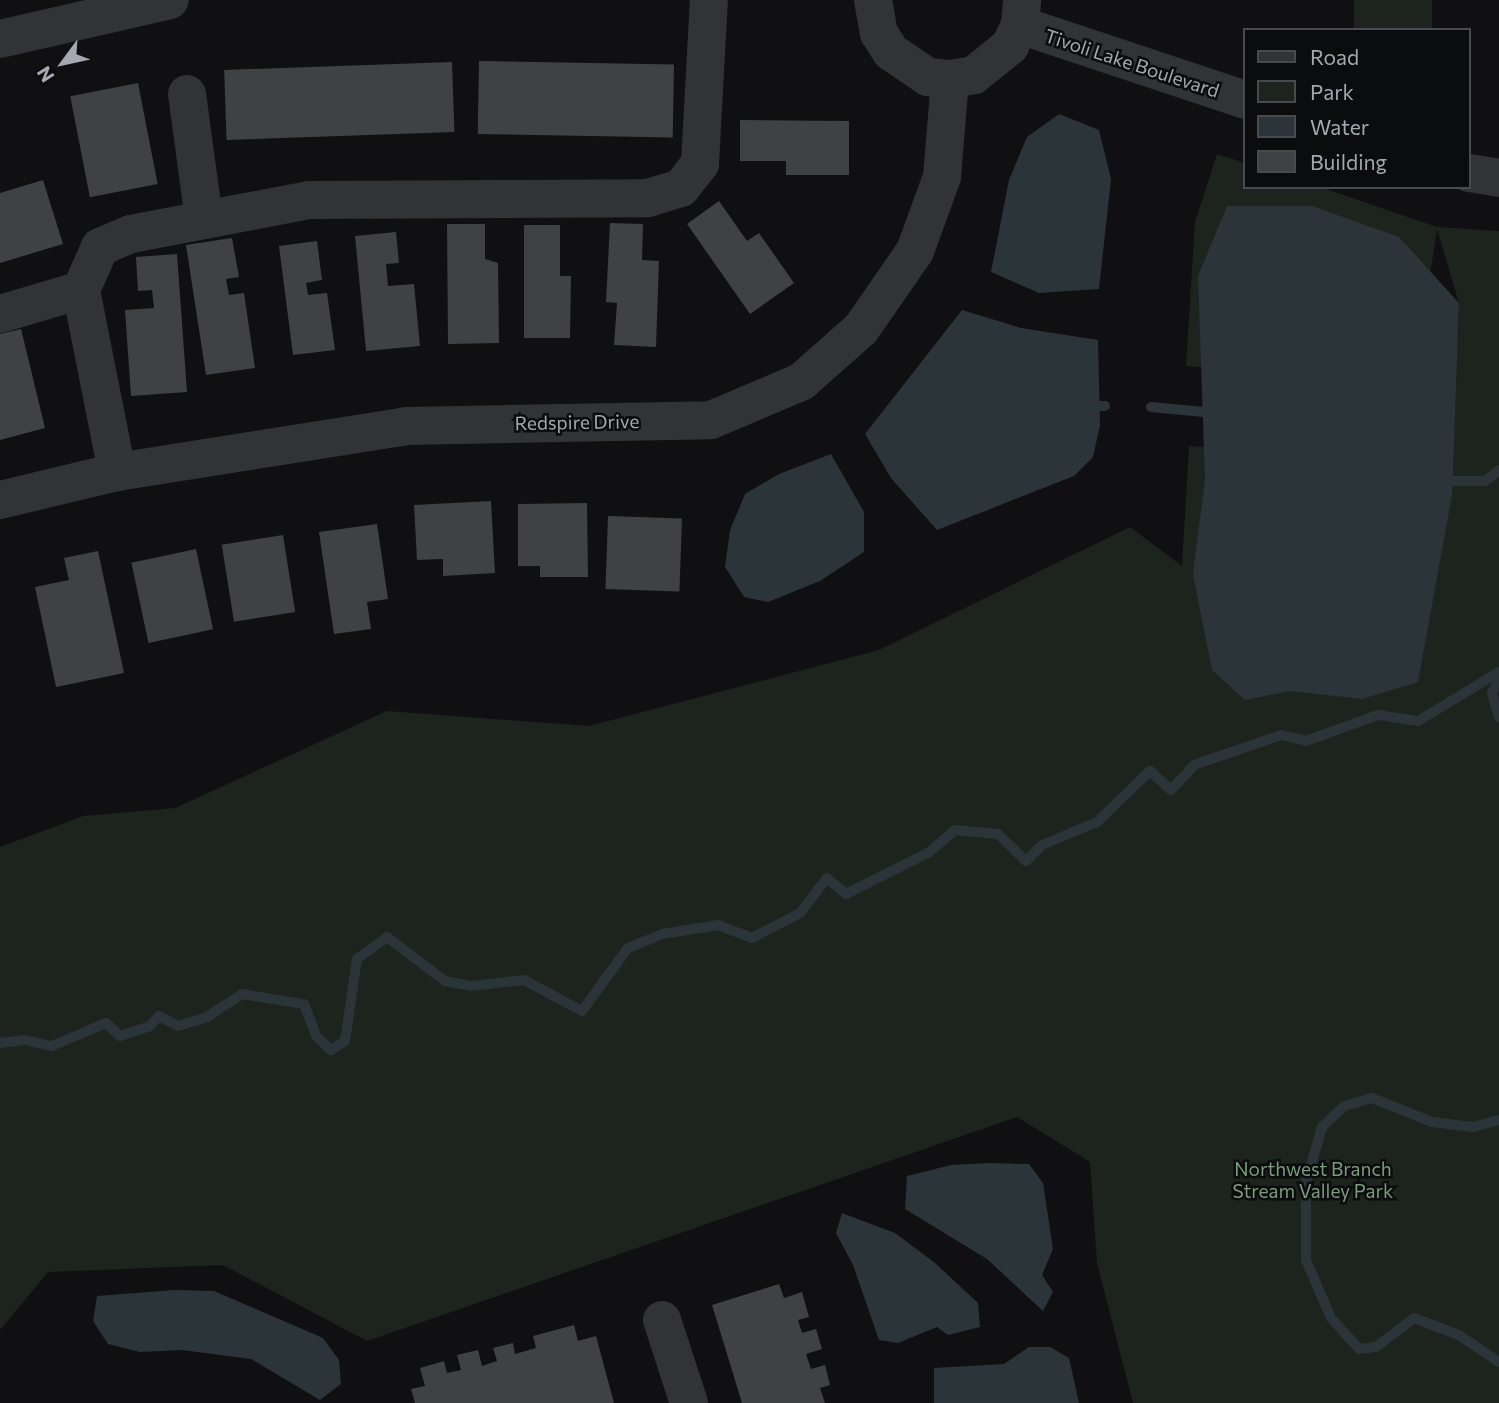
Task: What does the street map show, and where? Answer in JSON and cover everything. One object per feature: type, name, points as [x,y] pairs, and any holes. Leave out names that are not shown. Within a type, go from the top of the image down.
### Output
[{"type":"street","points":[[0,39],[170,0]]},
{"type":"street","points":[[117,472],[81,290],[100,247],[131,234],[310,200],[648,198],[681,188],[700,164],[709,0]]},
{"type":"street","points":[[873,0],[879,33],[891,52],[928,77],[950,79],[974,75],[994,63],[1010,46],[1021,12]]},
{"type":"street","name":"Tivoli Lake Boulevard","points":[[1021,12],[1244,100]]},
{"type":"street","name":"Redspire Drive","points":[[0,500],[117,472],[406,426],[710,419],[801,383],[861,329],[915,251],[942,177],[950,79]]},
{"type":"street","points":[[187,94],[204,220]]},
{"type":"street","points":[[1471,173],[1499,178]]},
{"type":"street","points":[[0,314],[81,290]]},
{"type":"street","points":[[662,1320],[689,1403]]},
{"type":"green space","points":[[1354,0],[1432,0],[1432,28],[1354,28]]},
{"type":"green space","name":"Northwest Branch Stream Valley Park","points":[[1217,154],[1244,163],[1244,189],[1326,189],[1437,227],[1499,231],[1499,1403],[1133,1403],[1097,1263],[1090,1162],[1017,1117],[367,1341],[223,1265],[48,1272],[0,1330],[0,847],[83,816],[175,808],[387,711],[589,726],[879,650],[1130,527],[1182,566],[1189,446],[1252,450],[1257,371],[1186,366],[1195,222]],"holes":[[[1437,229],[1459,303],[1458,340],[1421,334]]]},
{"type":"water","points":[[1059,114],[1099,130],[1111,179],[1099,289],[1039,293],[991,272],[1009,180],[1027,137]]},
{"type":"water","points":[[1227,206],[1312,206],[1399,237],[1459,303],[1452,495],[1418,682],[1362,699],[1290,691],[1245,700],[1212,670],[1193,574],[1205,479],[1198,276]]},
{"type":"water","points":[[962,310],[1021,328],[1098,340],[1100,425],[1093,457],[1074,476],[937,530],[891,478],[865,434]]},
{"type":"water","points":[[831,454],[864,512],[864,552],[820,581],[768,602],[744,597],[725,567],[730,530],[745,494],[779,474]]},
{"type":"water","points":[[1029,1164],[1043,1183],[1053,1249],[1042,1275],[1053,1292],[1043,1311],[987,1259],[905,1209],[907,1176],[951,1165]]},
{"type":"water","points":[[842,1213],[895,1233],[935,1263],[978,1303],[980,1327],[948,1335],[937,1327],[898,1343],[879,1340],[853,1265],[836,1233]]},
{"type":"water","points":[[175,1290],[214,1291],[323,1338],[339,1360],[341,1384],[320,1400],[251,1359],[182,1350],[140,1352],[108,1344],[93,1321],[97,1296]]},
{"type":"water","points":[[1029,1347],[1050,1347],[1069,1358],[1079,1403],[934,1403],[934,1368],[1004,1364]]},
{"type":"building","points":[[479,61],[674,64],[673,137],[478,134]]},
{"type":"building","points":[[452,62],[454,132],[227,140],[224,70]]},
{"type":"building","points":[[138,83],[158,184],[90,197],[70,96]]},
{"type":"building","points":[[740,120],[849,121],[849,175],[786,175],[786,161],[740,161]]},
{"type":"building","points":[[43,180],[63,244],[0,263],[0,193]]},
{"type":"building","points":[[719,201],[747,241],[759,233],[794,283],[750,314],[687,224]]},
{"type":"building","points":[[610,223],[643,224],[642,260],[659,261],[656,347],[614,345],[617,303],[606,302]]},
{"type":"building","points":[[447,224],[485,224],[485,259],[498,263],[499,343],[448,344]]},
{"type":"building","points":[[524,225],[560,225],[560,276],[571,276],[570,338],[524,338]]},
{"type":"building","points":[[396,232],[399,263],[386,264],[388,286],[414,284],[420,346],[366,351],[355,236]]},
{"type":"building","points":[[232,238],[239,277],[226,279],[229,295],[244,293],[255,368],[206,375],[186,245]]},
{"type":"building","points":[[317,241],[322,280],[306,283],[308,295],[327,293],[335,350],[293,355],[279,246]]},
{"type":"building","points":[[177,254],[187,392],[131,396],[125,310],[154,308],[152,290],[138,291],[136,257]]},
{"type":"building","points":[[21,329],[45,428],[0,440],[0,334]]},
{"type":"building","points":[[491,501],[495,573],[443,576],[443,559],[417,560],[414,505]]},
{"type":"building","points":[[587,503],[588,577],[540,577],[540,566],[518,566],[518,504]]},
{"type":"building","points":[[608,516],[682,519],[679,592],[605,589]]},
{"type":"building","points":[[377,524],[388,599],[367,602],[371,629],[334,634],[319,532]]},
{"type":"building","points":[[283,535],[295,612],[234,622],[222,545]]},
{"type":"building","points":[[196,549],[213,629],[148,643],[131,563]]},
{"type":"building","points":[[98,551],[124,673],[56,687],[35,587],[69,580],[64,558]]},
{"type":"building","points":[[779,1284],[784,1298],[802,1292],[809,1317],[798,1320],[802,1333],[816,1329],[822,1349],[806,1354],[811,1369],[825,1365],[830,1385],[820,1388],[825,1403],[742,1403],[712,1305]]},
{"type":"building","points":[[574,1325],[578,1341],[596,1336],[614,1403],[415,1403],[411,1389],[425,1386],[420,1368],[444,1361],[447,1373],[461,1370],[457,1355],[478,1350],[482,1366],[497,1361],[493,1348],[513,1343],[515,1354],[536,1348],[533,1336]]},
{"type":"waterway","points":[[1086,406],[1105,406]]},
{"type":"waterway","points":[[1151,407],[1215,413]]},
{"type":"waterway","points":[[1440,481],[1485,481],[1499,470]]},
{"type":"waterway","points":[[0,1043],[25,1040],[52,1046],[106,1023],[120,1036],[150,1026],[159,1016],[178,1026],[207,1017],[242,994],[304,1004],[316,1036],[331,1050],[345,1041],[357,959],[387,937],[445,981],[471,986],[524,980],[582,1011],[628,948],[662,934],[718,925],[752,938],[800,913],[827,878],[846,894],[928,853],[955,830],[998,834],[1026,861],[1042,845],[1097,822],[1150,771],[1171,790],[1194,765],[1281,735],[1306,741],[1378,715],[1418,721],[1499,672]]},
{"type":"waterway","points":[[1499,680],[1492,693],[1499,717]]},
{"type":"waterway","points":[[1499,1120],[1472,1127],[1432,1122],[1372,1098],[1344,1106],[1322,1127],[1306,1182],[1306,1260],[1331,1318],[1359,1349],[1376,1347],[1414,1318],[1459,1335],[1499,1362]]}]
